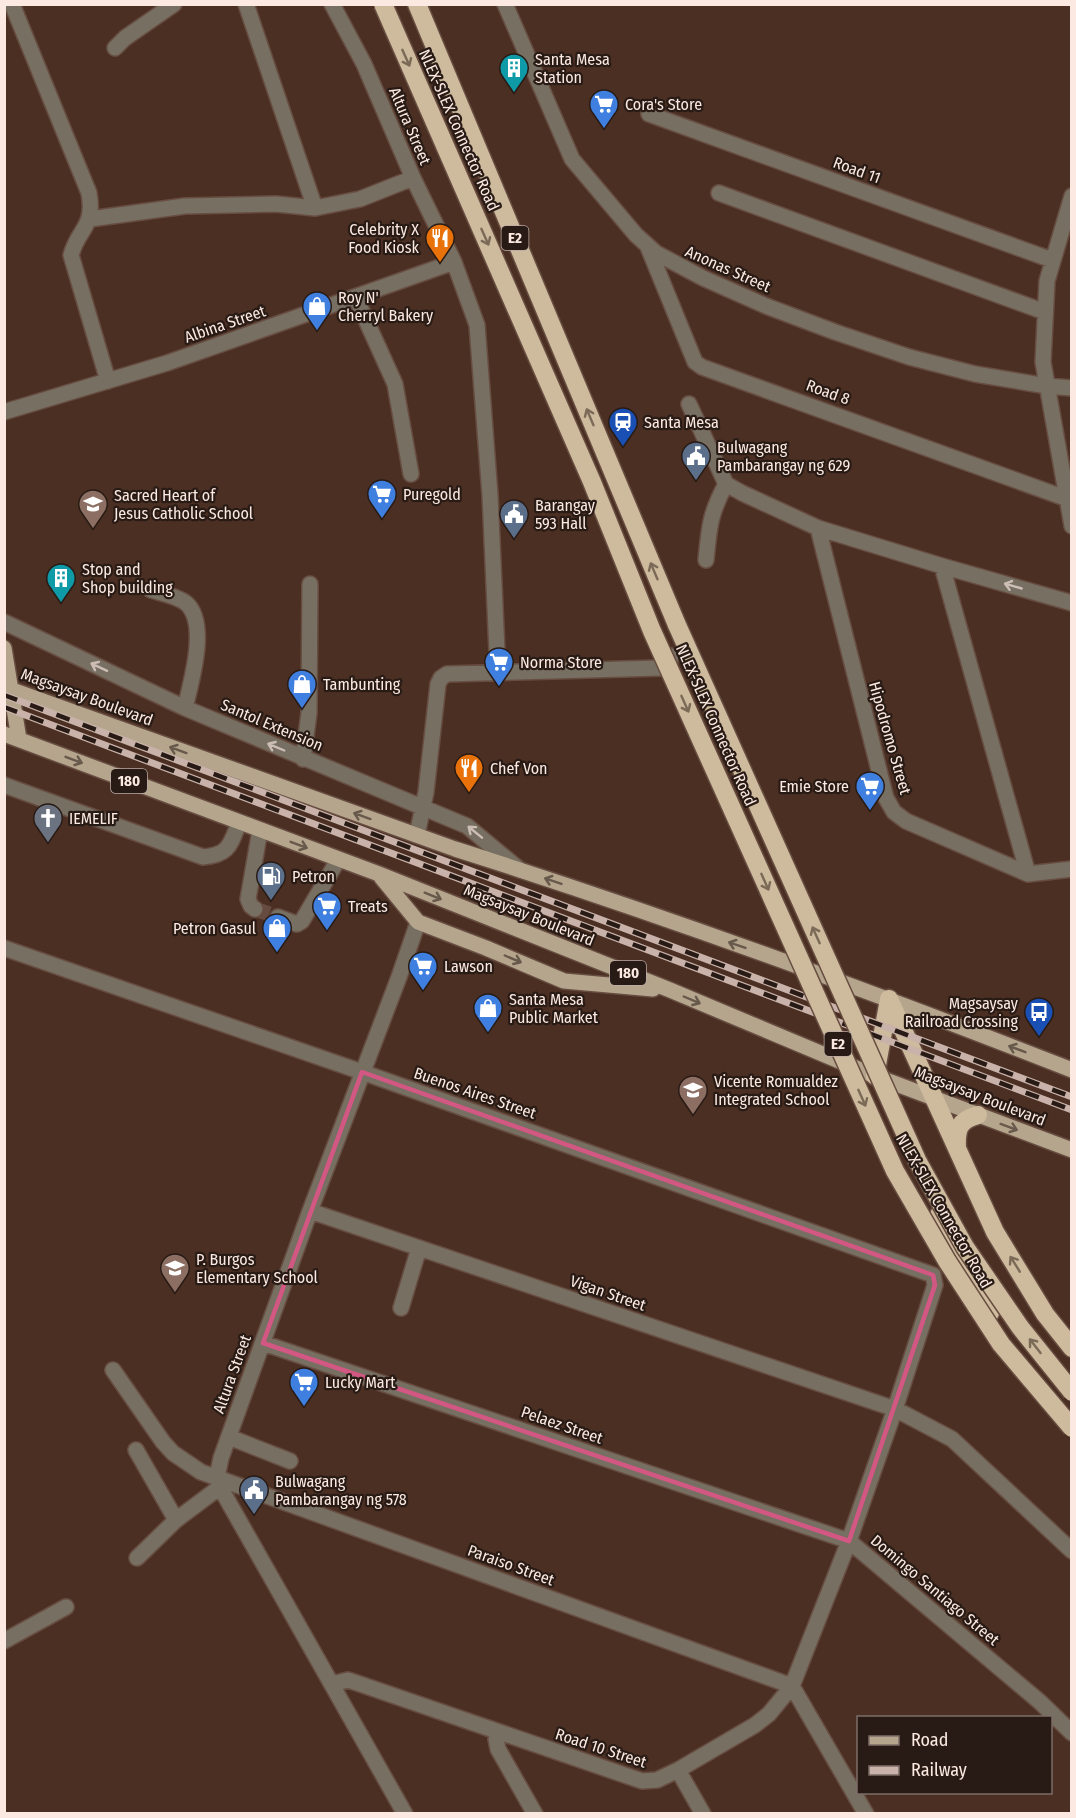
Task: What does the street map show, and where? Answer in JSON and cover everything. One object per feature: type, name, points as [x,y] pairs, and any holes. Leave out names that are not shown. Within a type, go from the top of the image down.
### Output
[{"type":"highway","name":"NLEX-SLEX Connector Road","points":[[383,4],[592,482],[652,631],[895,1171],[946,1261],[1001,1344],[1071,1428]]},
{"type":"highway","name":"NLEX-SLEX Connector Road","points":[[417,4],[682,636],[917,1160],[966,1247],[1020,1328],[1071,1392]]},
{"type":"highway","points":[[832,978],[875,1076],[969,1275],[1006,1342],[1071,1434]]},
{"type":"highway","points":[[875,1076],[889,999]]},
{"type":"highway","points":[[889,999],[994,1232],[1046,1314],[1071,1348]]},
{"type":"highway","points":[[957,1149],[960,1126],[967,1118],[978,1115]]},
{"type":"main road","points":[[4,648],[12,736]]},
{"type":"main road","name":"Magsaysay Boulevard","points":[[9,688],[417,836],[832,978],[1071,1070]]},
{"type":"main road","name":"Magsaysay Boulevard","points":[[12,736],[379,874],[670,990],[875,1076],[1071,1150]]},
{"type":"main road","points":[[379,874],[418,922],[564,981],[670,990]]},
{"type":"street","points":[[12,4],[89,193],[92,208],[90,219],[71,255],[108,381]]},
{"type":"street","points":[[115,48],[125,38],[174,4]]},
{"type":"street","points":[[246,4],[315,208]]},
{"type":"street","name":"Altura Street","points":[[333,4],[364,64],[413,178],[454,262],[477,325],[490,495],[498,674]]},
{"type":"street","name":"Anonas Street","points":[[505,4],[572,159],[636,236],[648,247],[673,263],[766,306],[909,357],[975,374],[1071,388]]},
{"type":"street","name":"Road 11","points":[[649,114],[1052,260]]},
{"type":"street","points":[[90,219],[184,206],[276,204],[315,208],[360,199],[413,178]]},
{"type":"street","points":[[719,193],[1045,312]]},
{"type":"street","points":[[1071,196],[1047,281],[1043,362],[1071,526]]},
{"type":"street","name":"Road 8","points":[[648,247],[695,362],[702,367],[1065,498]]},
{"type":"street","name":"Albina Street","points":[[4,412],[167,363],[454,262]]},
{"type":"street","points":[[417,836],[424,808],[438,684],[441,678],[447,674],[660,668],[669,665],[672,658],[629,564],[597,506],[566,438],[559,409],[505,280]]},
{"type":"street","points":[[356,298],[395,384],[411,474]]},
{"type":"street","points":[[689,404],[726,484],[742,493],[818,528],[1071,603]]},
{"type":"street","points":[[706,560],[715,505],[726,484]]},
{"type":"street","name":"Hipodromo Street","points":[[818,528],[886,798],[894,812],[906,821],[1028,874]]},
{"type":"street","points":[[942,566],[1028,874],[1071,869]]},
{"type":"street","points":[[303,759],[309,713],[310,584]]},
{"type":"street","points":[[151,590],[184,602],[193,611],[197,628],[195,661],[185,708]]},
{"type":"street","name":"Santol Extension","points":[[4,622],[185,708],[468,826],[520,870]]},
{"type":"street","points":[[4,785],[203,857],[217,856],[229,848],[239,823]]},
{"type":"street","points":[[255,909],[251,906],[249,899],[260,830]]},
{"type":"street","points":[[278,917],[297,924],[302,921],[339,860]]},
{"type":"street","name":"Altura Street","points":[[219,1482],[229,1437],[310,1211],[418,922]]},
{"type":"street","name":"Buenos Aires Street","points":[[4,948],[362,1072],[933,1275]]},
{"type":"street","name":"Vigan Street","points":[[310,1211],[895,1409],[952,1438],[1071,1551]]},
{"type":"street","points":[[401,1308],[419,1248]]},
{"type":"street","name":"Domingo Santiago Street","points":[[933,1275],[935,1285],[849,1541],[1040,1702],[1071,1733]]},
{"type":"street","name":"Pelaez Street","points":[[263,1343],[849,1541]]},
{"type":"street","name":"Paraiso Street","points":[[113,1370],[156,1433],[173,1453],[191,1467],[219,1482],[792,1686]]},
{"type":"street","points":[[229,1437],[290,1461]]},
{"type":"street","points":[[136,1450],[176,1520]]},
{"type":"street","points":[[137,1558],[219,1482],[405,1814]]},
{"type":"street","name":"Road 10 Street","points":[[332,1684],[348,1680],[642,1781],[657,1780],[755,1725],[769,1714],[792,1686],[849,1541]]},
{"type":"street","points":[[4,1641],[66,1607]]},
{"type":"street","points":[[792,1686],[866,1814]]},
{"type":"street","points":[[498,1733],[496,1739],[498,1749],[535,1814]]},
{"type":"street","points":[[678,1770],[703,1814]]},
{"type":"highlighted area","points":[[362,1072],[933,1275],[935,1285],[849,1541],[263,1343]]},
{"type":"tunnel","points":[[255,909],[278,917]]},
{"type":"railway","points":[[4,695],[1072,1097]]},
{"type":"railway","points":[[4,707],[1072,1110]]},
{"type":"place","name":"Santa Mesa Station","points":[[514,94]]},
{"type":"place","name":"Cora's Store","points":[[604,130]]},
{"type":"place","name":"Celebrity X Food Kiosk","points":[[440,264]]},
{"type":"place","name":"Roy N' Cherryl Bakery","points":[[317,332]]},
{"type":"place","name":"Santa Mesa","points":[[623,448]]},
{"type":"place","name":"Bulwagang Pambarangay ng 629","points":[[696,482]]},
{"type":"place","name":"Puregold","points":[[382,520]]},
{"type":"place","name":"Sacred Heart of Jesus Catholic School","points":[[93,530]]},
{"type":"place","name":"Barangay 593 Hall","points":[[514,540]]},
{"type":"place","name":"Stop and Shop building","points":[[61,604]]},
{"type":"place","name":"Norma Store","points":[[499,688]]},
{"type":"place","name":"Tambunting","points":[[302,710]]},
{"type":"place","name":"Chef Von","points":[[469,794]]},
{"type":"place","name":"Emie Store","points":[[870,812]]},
{"type":"place","name":"IEMELIF","points":[[48,844]]},
{"type":"place","name":"Petron","points":[[271,902]]},
{"type":"place","name":"Treats","points":[[327,932]]},
{"type":"place","name":"Petron Gasul","points":[[277,954]]},
{"type":"place","name":"Lawson","points":[[423,992]]},
{"type":"place","name":"Santa Mesa Public Market","points":[[488,1034]]},
{"type":"place","name":"Magsaysay Railroad Crossing","points":[[1039,1038]]},
{"type":"place","name":"Vicente Romualdez Integrated School","points":[[693,1116]]},
{"type":"place","name":"P. Burgos Elementary School","points":[[175,1294]]},
{"type":"place","name":"Lucky Mart","points":[[304,1408]]},
{"type":"place","name":"Bulwagang Pambarangay ng 578","points":[[254,1516]]}]
